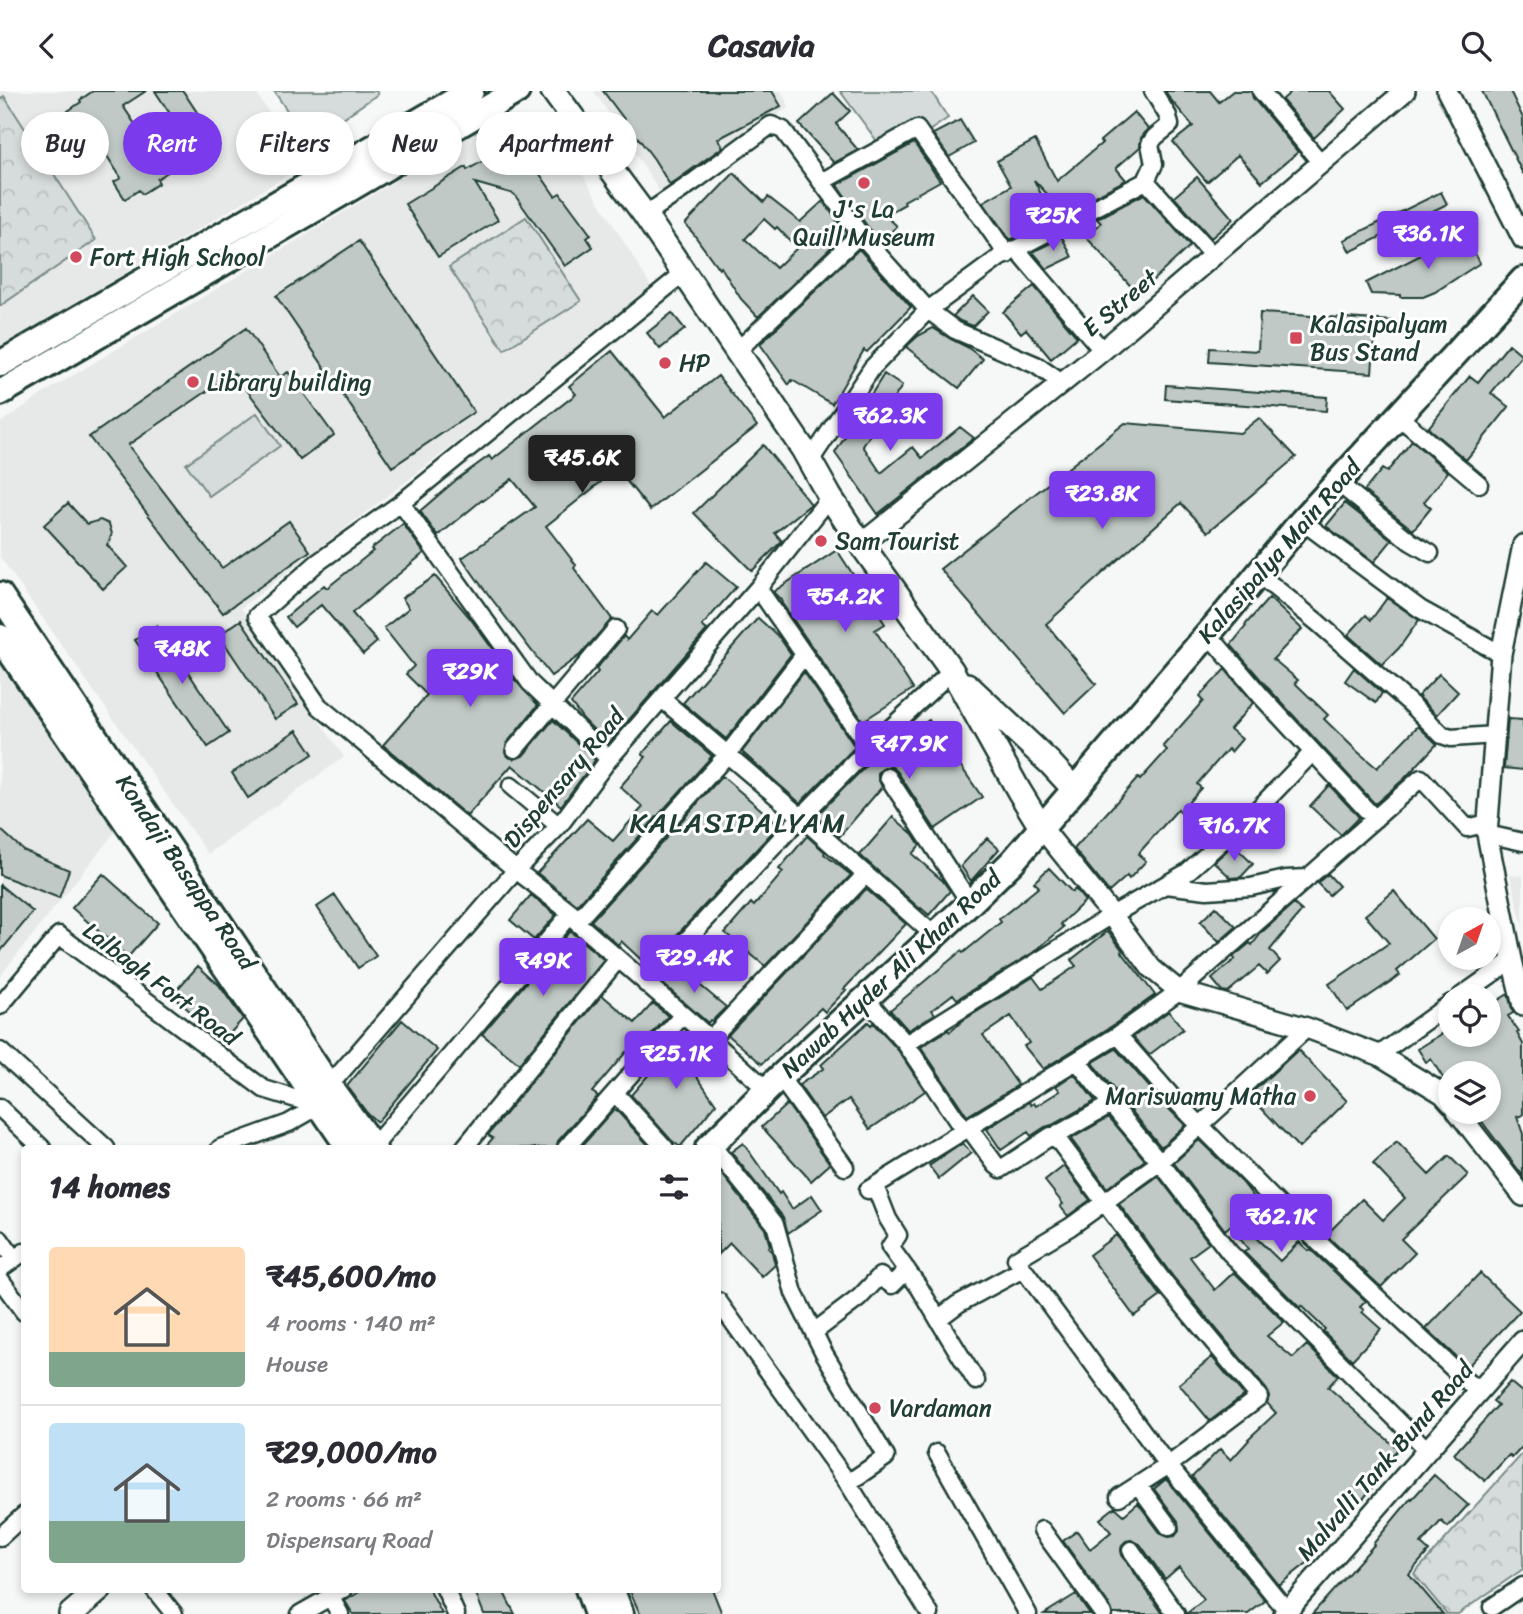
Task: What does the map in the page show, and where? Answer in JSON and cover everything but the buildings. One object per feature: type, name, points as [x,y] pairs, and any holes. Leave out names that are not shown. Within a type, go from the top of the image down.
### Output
[{"type":"main road","points":[[0,364],[471,91]]},
{"type":"main road","points":[[0,393],[517,91]]},
{"type":"main road","points":[[554,92],[645,215],[810,461],[861,544],[952,671],[1041,827]]},
{"type":"main road","name":"Kalasipalya Main Road","points":[[1041,827],[1302,521],[1523,280]]},
{"type":"main road","name":"Kondaji Basappa Road","points":[[0,595],[324,1096]]},
{"type":"main road","name":"Kondaji Basappa Road","points":[[0,637],[324,1096],[363,1145]]},
{"type":"main road","points":[[952,671],[1074,789]]},
{"type":"main road","name":"Nawab Hyder Ali Khan Road","points":[[716,1145],[773,1084],[1013,861],[1041,827]]},
{"type":"main road","points":[[71,1614],[95,1593]]},
{"type":"main road","points":[[92,1614],[116,1593]]},
{"type":"main road","points":[[589,1593],[597,1614]]},
{"type":"main road","points":[[613,1593],[621,1614]]},
{"type":"street","points":[[810,461],[872,368],[928,310],[999,258],[1146,181],[1154,165],[1150,144],[1170,125],[1168,115],[1153,91]]},
{"type":"street","points":[[1261,91],[1321,163]]},
{"type":"street","name":"E Street","points":[[861,544],[1102,350],[1405,91]]},
{"type":"street","points":[[1447,91],[1523,239]]},
{"type":"street","points":[[645,215],[771,125],[783,130],[860,234],[928,310],[955,330],[1036,365],[1062,383]]},
{"type":"street","points":[[821,182],[917,129],[988,225],[1102,350]]},
{"type":"street","points":[[1146,181],[1213,256]]},
{"type":"street","points":[[737,351],[860,234]]},
{"type":"street","points":[[684,273],[401,503],[317,563],[257,616],[319,706],[573,918],[682,1016],[773,1084],[845,1167]]},
{"type":"street","points":[[1398,416],[1479,484]]},
{"type":"street","points":[[1338,482],[1411,542],[1430,553]]},
{"type":"street","name":"Dispensary Road","points":[[228,1145],[289,1123],[324,1096],[516,870],[559,825],[609,759],[758,588],[830,497]]},
{"type":"street","points":[[401,503],[530,683],[609,759]]},
{"type":"street","points":[[1302,521],[1420,609],[1501,654]]},
{"type":"street","points":[[1523,545],[1501,654],[1488,829],[1511,960],[1523,1006]]},
{"type":"street","points":[[1258,574],[1317,622],[1442,735],[1451,738],[1495,735]]},
{"type":"street","points":[[758,588],[869,748]]},
{"type":"street","points":[[515,749],[616,629]]},
{"type":"street","points":[[1208,634],[1375,819]]},
{"type":"street","points":[[368,1145],[573,918],[727,755],[804,655]]},
{"type":"street","points":[[646,984],[801,817],[869,748],[952,671]]},
{"type":"street","points":[[662,699],[935,936]]},
{"type":"street","points":[[906,1044],[1112,915],[1186,873],[1256,811],[1313,752]]},
{"type":"street","points":[[888,776],[970,903]]},
{"type":"street","points":[[976,1381],[919,1287],[890,1247],[898,1235],[871,1188],[1118,1035],[1179,991],[1421,778],[1467,828],[1488,829],[1523,842]]},
{"type":"street","points":[[511,786],[559,825]]},
{"type":"street","points":[[1041,827],[1151,968],[1179,991],[1307,1028],[1379,1055],[1438,1091]]},
{"type":"street","points":[[711,1038],[866,874]]},
{"type":"street","points":[[1165,885],[1208,890],[1251,887],[1286,879],[1308,878]]},
{"type":"street","name":"Lalbagh Fort Road","points":[[0,1006],[59,935],[264,1089],[324,1096]]},
{"type":"street","points":[[466,1145],[618,960]]},
{"type":"street","points":[[1478,984],[1511,960]]},
{"type":"street","points":[[866,999],[906,1044],[966,1130],[1001,1169],[1051,1136],[1111,1104]]},
{"type":"street","points":[[1379,1055],[1438,1012]]},
{"type":"street","points":[[569,1145],[682,1016]]},
{"type":"street","points":[[1286,1612],[1168,1465],[1016,1259],[1070,1227],[1160,1162],[1307,1028]]},
{"type":"street","points":[[1118,1035],[1173,1098],[1283,1209],[1478,1392]]},
{"type":"street","points":[[0,1051],[103,1145]]},
{"type":"street","points":[[1077,1061],[1229,1252],[1427,1450]]},
{"type":"street","points":[[615,1093],[662,1145]]},
{"type":"street","points":[[0,1108],[39,1145]]},
{"type":"street","points":[[1467,1124],[1523,1196]]},
{"type":"street","points":[[1055,1136],[1166,1285],[1259,1397],[1168,1465],[1119,1497]]},
{"type":"street","points":[[721,1160],[775,1224],[794,1293],[886,1457],[848,1483]]},
{"type":"street","points":[[0,1239],[20,1255],[0,1269]]},
{"type":"street","points":[[938,1319],[958,1304],[1023,1269]]},
{"type":"street","points":[[814,1332],[859,1298],[880,1276],[892,1285],[907,1270]]},
{"type":"street","points":[[0,1279],[21,1308]]},
{"type":"street","points":[[721,1305],[848,1483],[930,1614]]},
{"type":"street","name":"Malvalli Tank Bund Road","points":[[1286,1612],[1523,1341]]},
{"type":"street","points":[[937,1453],[1028,1614]]},
{"type":"street","points":[[1138,1485],[1169,1527]]},
{"type":"street","points":[[0,1537],[21,1518]]},
{"type":"street","points":[[1042,1529],[1103,1614]]},
{"type":"street","points":[[1130,1550],[1176,1614]]},
{"type":"street","points":[[1492,1607],[1523,1586]]},
{"type":"street","points":[[157,1593],[174,1614]]},
{"type":"street","points":[[300,1614],[337,1593],[340,1614]]},
{"type":"street","points":[[447,1593],[456,1614]]},
{"type":"shaded area","name":"Fort High School","points":[[0,91],[255,91],[268,112],[236,112],[236,175],[288,175],[0,348]]},
{"type":"shaded area","points":[[594,91],[781,91],[789,107],[663,196],[637,156],[637,112],[608,112]]},
{"type":"shaded area","points":[[476,132],[476,175],[583,175],[654,291],[241,608],[344,757],[208,854],[0,557],[0,423],[49,390],[405,175],[462,175],[462,141]]},
{"type":"shaded area","points":[[0,663],[118,828],[0,976]]},
{"type":"shaded area","points":[[1510,875],[1523,876],[1523,926]]},
{"type":"green space","points":[[274,91],[376,91],[378,94],[352,112],[288,112]]},
{"type":"green space","points":[[840,91],[931,91],[948,118],[926,133],[879,144]]},
{"type":"green space","points":[[4,96],[21,123],[21,175],[54,175],[96,240],[0,306],[0,100]]},
{"type":"green space","points":[[526,217],[581,301],[504,350],[449,267]]},
{"type":"green space","points":[[257,413],[280,446],[209,496],[186,464]]},
{"type":"green space","points":[[1523,1453],[1523,1569],[1458,1614],[1447,1614],[1414,1574]]},
{"type":"place","name":"J's La Quill Museum","points":[[864,183]]},
{"type":"place","name":"Fort High School","points":[[76,257]]},
{"type":"place","name":"Kalasipalyam Bus Stand","points":[[1296,338]]},
{"type":"place","name":"HP","points":[[665,363]]},
{"type":"place","name":"Library building","points":[[193,382]]},
{"type":"place","name":"Sam Tourist","points":[[821,541]]},
{"type":"place","name":"Mariswamy Matha","points":[[1310,1096]]},
{"type":"place","name":"Vardaman","points":[[875,1408]]},
{"type":"district","name":"KALASIPALYAM","points":[[738,822]]}]
